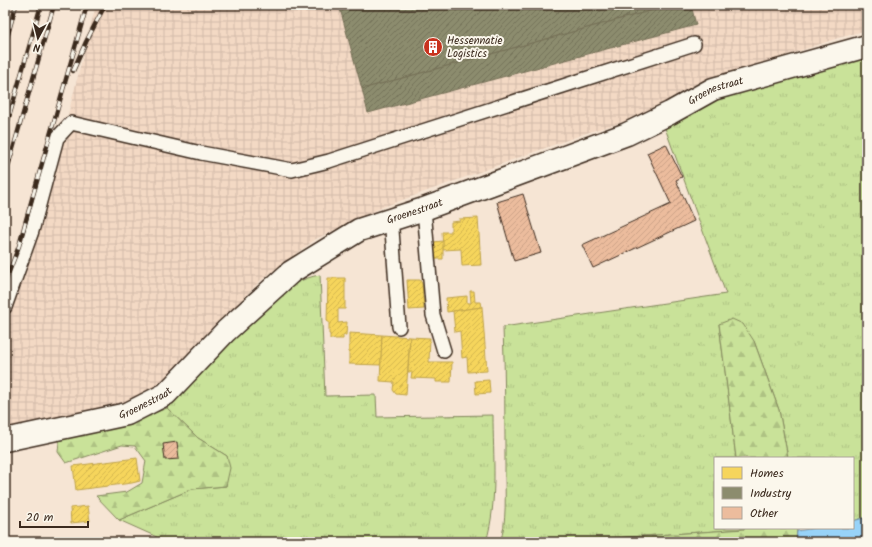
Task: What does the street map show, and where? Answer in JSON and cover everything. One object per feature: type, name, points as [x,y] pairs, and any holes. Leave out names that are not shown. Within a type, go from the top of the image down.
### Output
[{"type":"street","name":"Groenestraat","points":[[5,440],[127,414],[166,394],[226,331],[291,272],[359,230],[424,209],[627,134],[670,113],[713,89],[867,46]]},
{"type":"lane","points":[[5,307],[32,231],[57,138],[71,122],[201,153],[292,170],[329,161],[694,44]]},
{"type":"lane","points":[[424,209],[433,315],[444,350]]},
{"type":"lane","points":[[389,221],[392,230],[399,327]]},
{"type":"shaded area","points":[[96,5],[867,5],[867,30],[838,38],[708,82],[644,116],[592,131],[383,207],[316,239],[260,281],[170,375],[147,393],[111,408],[5,430],[5,328],[33,252]]},
{"type":"green space","points":[[867,54],[867,517],[854,521],[854,457],[788,457],[779,410],[754,341],[719,324],[736,457],[714,457],[714,529],[744,529],[600,539],[584,542],[500,542],[505,517],[505,381],[503,327],[726,294],[665,128],[701,103]]},
{"type":"green space","points":[[320,275],[325,396],[376,395],[377,417],[493,415],[493,495],[490,527],[486,542],[168,542],[119,520],[192,489],[226,486],[227,456],[198,438],[167,408],[244,326],[280,293],[306,279]]},
{"type":"green space","points":[[732,319],[743,324],[754,341],[779,410],[788,457],[736,457],[719,324]]},
{"type":"green space","points":[[167,408],[198,438],[227,456],[230,468],[226,486],[192,489],[119,520],[96,496],[127,492],[142,483],[146,461],[135,446],[122,445],[66,463],[58,452],[59,442],[66,436],[134,421]]},
{"type":"green space","points":[[744,529],[797,529],[796,542],[584,542],[600,539]]},
{"type":"water","points":[[867,517],[867,537],[833,542],[796,542],[797,531],[809,529],[854,529],[854,521]]},
{"type":"building: Homes","points":[[478,218],[481,265],[462,266],[461,249],[443,250],[442,232],[451,232],[451,222],[460,221],[459,219]]},
{"type":"building: Homes","points":[[443,241],[443,259],[434,259],[433,242]]},
{"type":"building: Homes","points":[[328,278],[345,278],[345,309],[338,309],[338,323],[347,322],[346,335],[343,335],[343,339],[330,339],[329,322],[327,322]]},
{"type":"building: Homes","points":[[407,280],[420,280],[422,284],[424,309],[409,310]]},
{"type":"building: Homes","points":[[470,291],[474,291],[475,302],[481,302],[482,307],[447,312],[446,298],[467,296],[467,303],[471,303]]},
{"type":"building: Homes","points":[[482,307],[487,371],[468,372],[467,357],[462,358],[460,331],[455,332],[453,311]]},
{"type":"building: Homes","points":[[349,333],[382,335],[381,365],[349,364]]},
{"type":"building: Homes","points":[[382,335],[410,337],[406,395],[396,394],[393,390],[394,382],[380,381]]},
{"type":"building: Homes","points":[[410,337],[430,338],[429,362],[452,362],[451,382],[436,382],[436,379],[411,378],[412,372],[408,372]]},
{"type":"building: Homes","points":[[489,380],[490,393],[476,394],[475,381]]},
{"type":"building: Homes","points":[[137,458],[140,481],[76,490],[73,466]]},
{"type":"building: Homes","points":[[88,506],[90,521],[71,523],[70,508]]},
{"type":"building: Industry","name":"Hessennatie Logistics","points":[[339,5],[672,5],[362,89]]},
{"type":"building: Industry","points":[[672,5],[691,5],[696,25],[368,113],[362,89]]},
{"type":"building: Other","points":[[666,144],[682,177],[676,180],[694,221],[593,268],[582,245],[671,204],[647,153]]},
{"type":"building: Other","points":[[523,194],[541,253],[514,261],[497,202]]},
{"type":"building: Other","points":[[177,442],[179,459],[165,460],[163,444]]},
{"type":"railway","points":[[5,45],[16,5]]},
{"type":"railway","points":[[5,131],[41,5]]},
{"type":"railway","points":[[5,177],[54,5]]},
{"type":"railway","points":[[5,282],[19,246],[87,5]]},
{"type":"railway","points":[[73,71],[105,5]]},
{"type":"place","name":"Hessennatie Logistics","points":[[433,47]]}]
